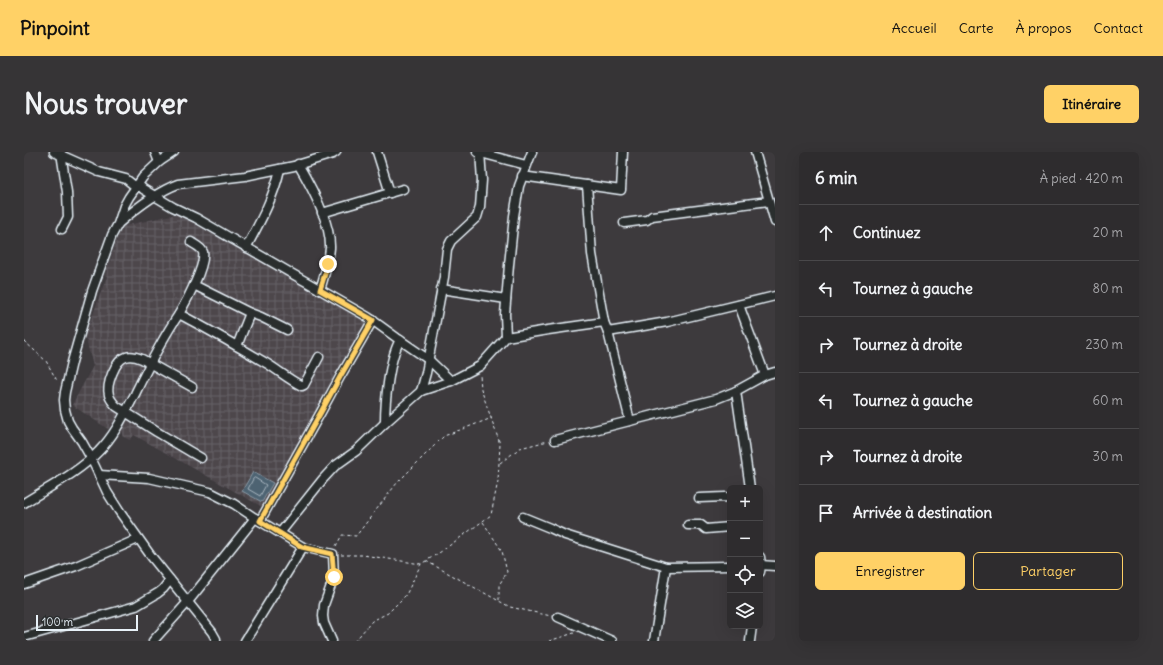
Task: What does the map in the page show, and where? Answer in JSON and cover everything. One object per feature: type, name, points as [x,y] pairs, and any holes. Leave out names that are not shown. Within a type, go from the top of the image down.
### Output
[{"type":"street","points":[[155,152],[160,162]]},
{"type":"street","points":[[174,152],[143,177],[124,206],[118,224],[112,234],[92,291],[72,362],[64,400],[68,421],[91,458],[111,498],[138,539],[217,640]]},
{"type":"street","points":[[118,224],[139,207],[168,188],[178,184],[245,176],[280,169],[336,152]]},
{"type":"street","points":[[377,152],[390,193]]},
{"type":"street","points":[[421,392],[429,360],[447,249],[450,241],[477,217],[480,207],[482,180],[479,152],[526,165]]},
{"type":"street","points":[[506,337],[505,314],[514,216],[519,186],[532,152]]},
{"type":"street","points":[[522,176],[621,190],[623,152]]},
{"type":"street","points":[[755,152],[775,222]]},
{"type":"street","points":[[58,153],[99,172],[118,176],[137,185],[155,197],[196,218],[373,320],[429,360],[451,381]]},
{"type":"street","points":[[58,153],[68,192],[68,216],[62,229]]},
{"type":"street","points":[[298,164],[328,227],[330,249],[328,264],[320,290]]},
{"type":"street","points":[[246,248],[266,210],[277,183],[280,169]]},
{"type":"street","points":[[587,185],[592,254],[604,322],[608,332],[630,421]]},
{"type":"street","points":[[322,213],[403,190]]},
{"type":"street","points":[[624,223],[647,220],[652,216],[769,201]]},
{"type":"street","points":[[24,503],[76,471],[100,451],[109,439],[126,412],[150,364],[194,285],[202,262],[203,253],[199,247],[191,242]]},
{"type":"street","points":[[194,285],[287,330]]},
{"type":"street","points":[[441,289],[506,299]]},
{"type":"street","points":[[608,332],[667,322],[775,296]]},
{"type":"street","points":[[739,305],[765,375]]},
{"type":"street","points":[[237,346],[250,313]]},
{"type":"street","points":[[179,314],[237,346],[302,386],[320,357]]},
{"type":"street","points":[[153,641],[258,520],[373,320]]},
{"type":"street","points":[[280,533],[335,466],[356,451],[385,423],[421,392],[451,381],[480,366],[506,337],[604,322]]},
{"type":"street","points":[[385,423],[385,411],[391,368],[396,347],[400,340]]},
{"type":"street","points":[[192,387],[150,364],[135,357],[129,356],[124,357],[114,368],[108,386],[111,401],[126,412],[201,458]]},
{"type":"street","points":[[555,440],[716,399],[736,391],[765,375],[775,372]]},
{"type":"street","points":[[736,391],[750,485]]},
{"type":"street","points":[[99,475],[149,478],[210,492],[234,504],[302,547],[332,554],[334,577],[324,605],[323,616],[324,624],[332,641]]},
{"type":"street","points":[[699,498],[727,497]]},
{"type":"street","points":[[523,517],[565,536],[666,567],[727,566]]},
{"type":"street","points":[[688,525],[701,525],[706,528],[727,527]]},
{"type":"street","points":[[24,584],[76,566],[138,539]]},
{"type":"street","points":[[245,641],[302,547]]},
{"type":"street","points":[[763,565],[775,566]]},
{"type":"street","points":[[654,641],[666,567]]},
{"type":"street","points":[[24,637],[136,606],[164,589],[170,580]]},
{"type":"street","points":[[558,617],[612,641]]},
{"type":"street","points":[[750,641],[752,629]]},
{"type":"path","points":[[24,341],[46,361],[56,379],[67,384]]},
{"type":"path","points":[[355,641],[372,621],[388,613],[406,595],[421,564],[442,552],[492,515],[498,481],[500,444],[481,389],[480,366]]},
{"type":"path","points":[[421,564],[363,555],[332,554],[342,535],[356,536],[397,483],[444,436],[492,418]]},
{"type":"path","points":[[499,464],[520,448],[555,440]]},
{"type":"path","points":[[483,521],[502,551],[507,572],[499,585],[499,601]]},
{"type":"path","points":[[426,561],[510,607],[558,617]]},
{"type":"path","points":[[550,641],[573,633],[579,627]]},
{"type":"shaded area","points":[[176,214],[369,320],[264,508],[134,435],[130,440],[122,436],[123,433],[112,424],[108,429],[72,405],[93,366],[85,336],[107,276],[105,275],[119,234],[124,226]]},
{"type":"water","points":[[253,472],[273,483],[262,502],[242,491]]},
{"type":"route","points":[[328,264],[320,290],[373,320],[260,521],[302,547],[332,554],[334,577]]}]
